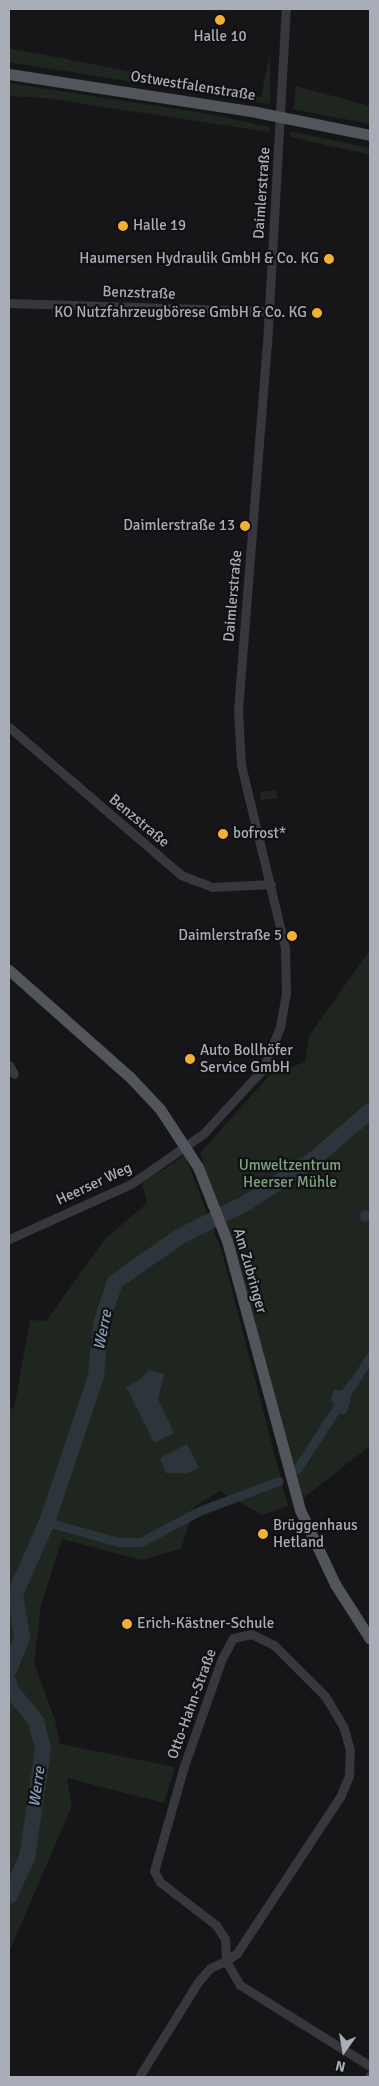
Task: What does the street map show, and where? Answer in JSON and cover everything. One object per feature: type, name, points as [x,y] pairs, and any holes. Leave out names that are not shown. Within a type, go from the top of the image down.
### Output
[{"type":"main road","name":"Ostwestfalenstraße","points":[[9,74],[256,112],[370,135]]},
{"type":"main road","name":"Am Zubringer","points":[[9,970],[129,1076],[160,1110],[187,1147],[210,1194],[227,1241],[289,1477],[302,1514],[335,1584],[370,1639]]},
{"type":"street","name":"Daimlerstraße","points":[[187,1147],[203,1134],[254,1081],[275,1044],[285,1002],[287,976],[282,930],[241,765],[238,710],[269,311],[286,9]]},
{"type":"street","name":"Benzstraße","points":[[9,303],[269,311]]},
{"type":"street","name":"Benzstraße","points":[[9,727],[181,875],[212,887],[271,884]]},
{"type":"street","points":[[9,1065],[14,1074]]},
{"type":"street","name":"Heerser Weg","points":[[9,1239],[131,1184],[187,1147]]},
{"type":"street","name":"Otto-Hahn-Straße","points":[[139,2077],[198,1982],[210,1968],[226,1961],[237,1953],[341,1795],[349,1775],[350,1750],[343,1726],[325,1696],[274,1645],[251,1634],[233,1638],[221,1660],[184,1766],[154,1871],[160,1882],[216,1925],[224,1939],[226,1961]]},
{"type":"street","points":[[226,1961],[240,1984],[370,2066]]},
{"type":"green space","points":[[9,48],[261,97],[270,53],[270,104],[9,62]]},
{"type":"green space","points":[[9,83],[203,113],[270,127],[269,132],[44,98],[9,96]]},
{"type":"green space","points":[[296,86],[370,106],[370,124],[293,109]]},
{"type":"green space","points":[[290,131],[370,148],[370,155],[291,137]]},
{"type":"green space","points":[[276,790],[277,798],[261,800],[260,792]]},
{"type":"green space","name":"Umweltzentrum Heerser Mühle","points":[[370,950],[370,1446],[303,1498],[200,1153],[270,1075],[305,1062],[309,1036]]},
{"type":"green space","points":[[185,1155],[222,1252],[288,1506],[262,1515],[220,1491],[195,1506],[181,1549],[141,1560],[62,1539],[41,1606],[34,1663],[55,1720],[60,1744],[175,1767],[164,1803],[67,1778],[72,1806],[9,1952],[9,1408],[14,1409],[30,1320],[46,1321],[105,1239],[147,1203],[142,1183]]},
{"type":"shaded area","points":[[363,1210],[367,1210],[371,1216],[367,1222],[363,1222],[359,1218],[359,1214]]},
{"type":"shaded area","points":[[149,1370],[164,1374],[158,1399],[174,1433],[154,1443],[126,1387],[142,1378]]},
{"type":"shaded area","points":[[349,1380],[354,1383],[346,1394],[351,1400],[346,1414],[338,1414],[331,1399],[334,1390],[342,1390]]},
{"type":"shaded area","points":[[187,1444],[199,1468],[187,1473],[166,1473],[160,1458]]},
{"type":"waterway","name":"Werre","points":[[9,1670],[22,1637],[15,1594],[47,1522],[96,1376],[101,1324],[115,1282],[179,1237],[246,1203],[313,1160],[370,1111]]},
{"type":"waterway","points":[[297,1469],[370,1357]]},
{"type":"waterway","points":[[47,1522],[118,1542],[141,1542],[199,1511],[279,1481]]},
{"type":"waterway","name":"Werre","points":[[9,1683],[10,1689],[36,1721],[43,1749],[27,1858],[9,1896]]},
{"type":"place","name":"Halle 10","points":[[220,20]]},
{"type":"place","name":"Halle 19","points":[[123,226]]},
{"type":"place","name":"Haumersen Hydraulik GmbH & Co. KG","points":[[329,259]]},
{"type":"place","name":"KO Nutzfahrzeugbörese GmbH & Co. KG","points":[[317,313]]},
{"type":"place","name":"Daimlerstraße 13","points":[[245,526]]},
{"type":"place","name":"bofrost*","points":[[223,834]]},
{"type":"place","name":"Daimlerstraße 5","points":[[292,936]]},
{"type":"place","name":"Auto Bollhöfer Service GmbH","points":[[190,1059]]},
{"type":"place","name":"Brüggenhaus Hetland","points":[[263,1534]]},
{"type":"place","name":"Erich-Kästner-Schule","points":[[127,1624]]}]
